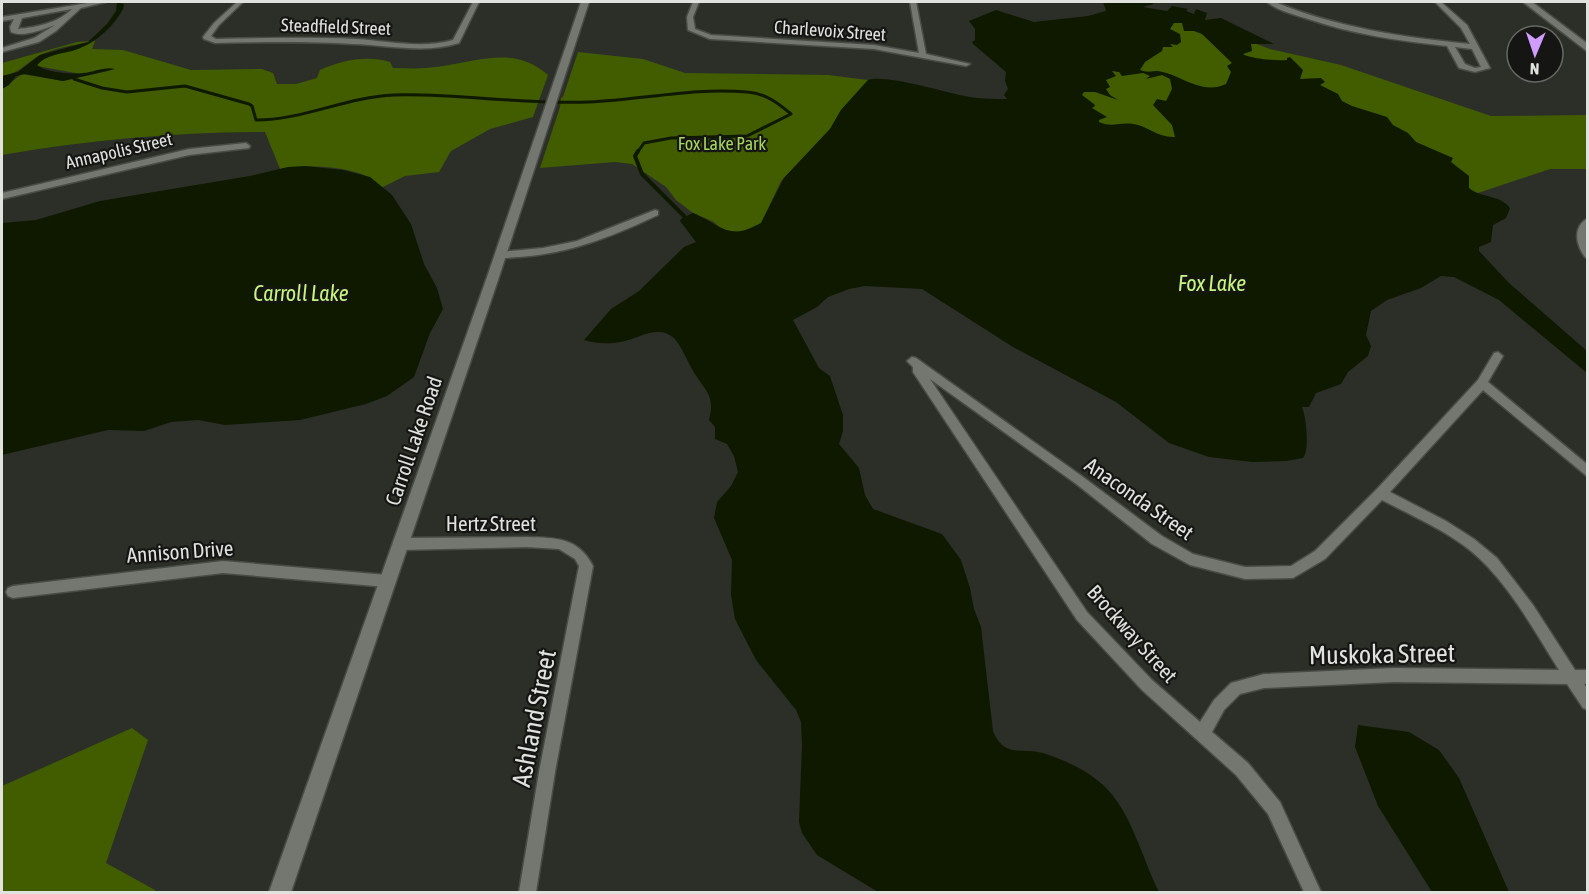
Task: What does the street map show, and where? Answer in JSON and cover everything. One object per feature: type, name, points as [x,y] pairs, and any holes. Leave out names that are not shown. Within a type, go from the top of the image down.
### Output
[{"type":"street","points":[[2,19],[103,2]]},
{"type":"street","name":"Steadfield Street","points":[[240,2],[207,37],[215,41],[346,40],[432,45],[456,41],[476,2]]},
{"type":"street","name":"Carroll Lake Road","points":[[280,892],[501,255],[585,2]]},
{"type":"street","name":"Charlevoix Street","points":[[696,2],[690,17],[692,30],[710,37],[874,47],[966,64]]},
{"type":"street","points":[[913,2],[923,56]]},
{"type":"street","points":[[1270,2],[1302,15],[1378,36],[1474,47]]},
{"type":"street","points":[[1438,2],[1458,20],[1487,67],[1484,70],[1462,66],[1449,45]]},
{"type":"street","points":[[1527,2],[1587,49]]},
{"type":"street","points":[[2,50],[40,40],[56,29],[80,5]]},
{"type":"street","points":[[19,16],[14,27],[15,32],[36,29],[68,17]]},
{"type":"street","name":"Annapolis Street","points":[[2,196],[189,152],[246,146]]},
{"type":"street","points":[[501,255],[540,253],[590,242],[655,213]]},
{"type":"street","points":[[1587,221],[1580,233],[1582,248],[1587,255]]},
{"type":"street","name":"Anaconda Street","points":[[912,361],[1079,480],[1157,540],[1190,559],[1245,573],[1293,572],[1320,555],[1381,493],[1482,383],[1498,356]]},
{"type":"street","name":"Brockway Street","points":[[912,361],[1082,616],[1147,685],[1242,769],[1274,808],[1313,892]]},
{"type":"street","points":[[1482,383],[1587,472]]},
{"type":"street","points":[[1381,493],[1441,525],[1469,543],[1492,562],[1528,609],[1587,703]]},
{"type":"street","name":"Hertz Street","points":[[401,544],[527,542],[561,544],[580,555]]},
{"type":"street","name":"Ashland Street","points":[[528,892],[548,772],[581,603],[586,566],[580,555]]},
{"type":"street","name":"Annison Drive","points":[[13,592],[223,567],[387,581]]},
{"type":"street","name":"Muskoka Street","points":[[1202,734],[1219,705],[1236,688],[1264,681],[1394,675],[1587,677]]},
{"type":"green space","points":[[1171,17],[1200,23],[1270,49],[1341,65],[1491,116],[1587,115],[1587,169],[1550,169],[1451,202],[1113,143],[1054,96]]},
{"type":"green space","points":[[95,41],[92,49],[123,50],[191,70],[262,69],[273,73],[277,84],[296,84],[317,78],[320,70],[328,66],[364,59],[390,62],[393,68],[418,68],[504,57],[534,65],[548,75],[533,117],[490,129],[451,151],[439,172],[405,176],[381,188],[374,180],[363,175],[334,168],[280,169],[265,132],[199,133],[133,138],[2,155],[2,89],[22,74],[63,81],[113,70],[81,74],[37,66],[46,58],[91,42],[46,52],[8,75],[2,76],[2,63],[77,42]]},
{"type":"green space","name":"Fox Lake Park","points":[[578,52],[643,59],[685,73],[828,75],[868,80],[841,110],[830,129],[781,181],[761,223],[741,232],[722,230],[714,222],[693,213],[676,200],[666,187],[632,164],[615,162],[540,168],[561,98]]},
{"type":"green space","points":[[132,728],[148,740],[106,863],[155,892],[2,892],[2,786]]},
{"type":"water","points":[[117,2],[124,4],[123,9],[101,35],[87,45],[48,57],[37,65],[52,71],[72,74],[108,68],[115,69],[63,81],[25,74],[16,76],[9,85],[2,89],[2,76],[18,72],[40,55],[88,42],[107,24],[116,11]]},
{"type":"water","name":"Fox Lake","points":[[1103,2],[1151,2],[1154,4],[1143,7],[1167,11],[1172,6],[1188,9],[1186,11],[1194,14],[1196,9],[1207,13],[1205,20],[1221,18],[1274,44],[1251,44],[1252,51],[1243,54],[1271,60],[1287,60],[1290,57],[1303,70],[1300,79],[1321,78],[1325,82],[1320,85],[1338,94],[1342,101],[1387,117],[1393,125],[1408,133],[1416,142],[1453,158],[1451,162],[1469,176],[1469,188],[1501,201],[1510,208],[1506,218],[1493,225],[1491,242],[1479,247],[1479,251],[1509,283],[1587,351],[1587,373],[1499,300],[1454,277],[1441,276],[1421,288],[1387,300],[1371,311],[1366,335],[1371,346],[1368,356],[1348,372],[1341,384],[1316,393],[1309,407],[1302,407],[1307,441],[1303,458],[1252,462],[1209,457],[1169,443],[1116,402],[1013,347],[922,289],[865,286],[849,289],[828,297],[817,307],[793,320],[819,368],[830,376],[843,415],[843,431],[839,444],[859,468],[865,495],[873,509],[942,534],[961,560],[981,627],[993,731],[998,740],[1008,749],[1035,751],[1072,764],[1108,790],[1134,832],[1159,892],[878,892],[817,855],[802,833],[799,822],[801,722],[796,710],[756,660],[735,619],[731,595],[732,560],[714,518],[717,502],[731,486],[738,472],[734,456],[727,444],[715,439],[715,427],[709,420],[711,405],[709,395],[677,341],[668,334],[655,332],[612,343],[584,340],[611,309],[639,291],[684,247],[696,242],[680,221],[682,218],[693,213],[726,230],[733,231],[750,229],[761,223],[784,178],[830,129],[841,110],[868,80],[886,79],[972,97],[1007,99],[1004,95],[1008,89],[1005,81],[1006,72],[973,44],[975,29],[969,21],[996,10],[1034,22],[1088,16],[1106,11]],"holes":[[[1174,23],[1182,23],[1184,31],[1202,34],[1232,63],[1227,66],[1231,72],[1226,84],[1217,87],[1200,86],[1166,73],[1140,70],[1145,62],[1162,51],[1163,47],[1173,47],[1170,44],[1177,45],[1181,42],[1180,34],[1170,29]],[[1112,71],[1119,72],[1122,76],[1143,73],[1150,76],[1146,79],[1162,75],[1170,79],[1172,89],[1166,101],[1157,99],[1153,105],[1172,125],[1175,137],[1163,136],[1133,124],[1108,125],[1099,122],[1107,117],[1092,108],[1094,104],[1082,95],[1084,92],[1095,92],[1118,100],[1106,89],[1110,87],[1106,80],[1116,76]]]},
{"type":"water","name":"Carroll Lake","points":[[305,166],[343,170],[370,177],[392,195],[411,224],[424,264],[437,288],[443,309],[430,333],[414,377],[387,396],[366,404],[300,420],[225,425],[198,420],[171,422],[144,431],[108,430],[2,455],[2,223],[36,220],[100,201],[250,176],[288,167]]},
{"type":"water","points":[[1358,725],[1409,732],[1439,750],[1459,778],[1509,892],[1432,892],[1378,806],[1355,747]]},
{"type":"waterway","points":[[74,79],[102,88],[127,92],[185,86],[249,104],[252,106],[256,120],[291,116],[359,100],[394,95],[589,102],[707,91],[760,94],[776,102],[791,114],[747,136],[671,138],[644,143],[637,153]]},
{"type":"waterway","points":[[638,151],[635,156],[642,174],[684,216]]}]
